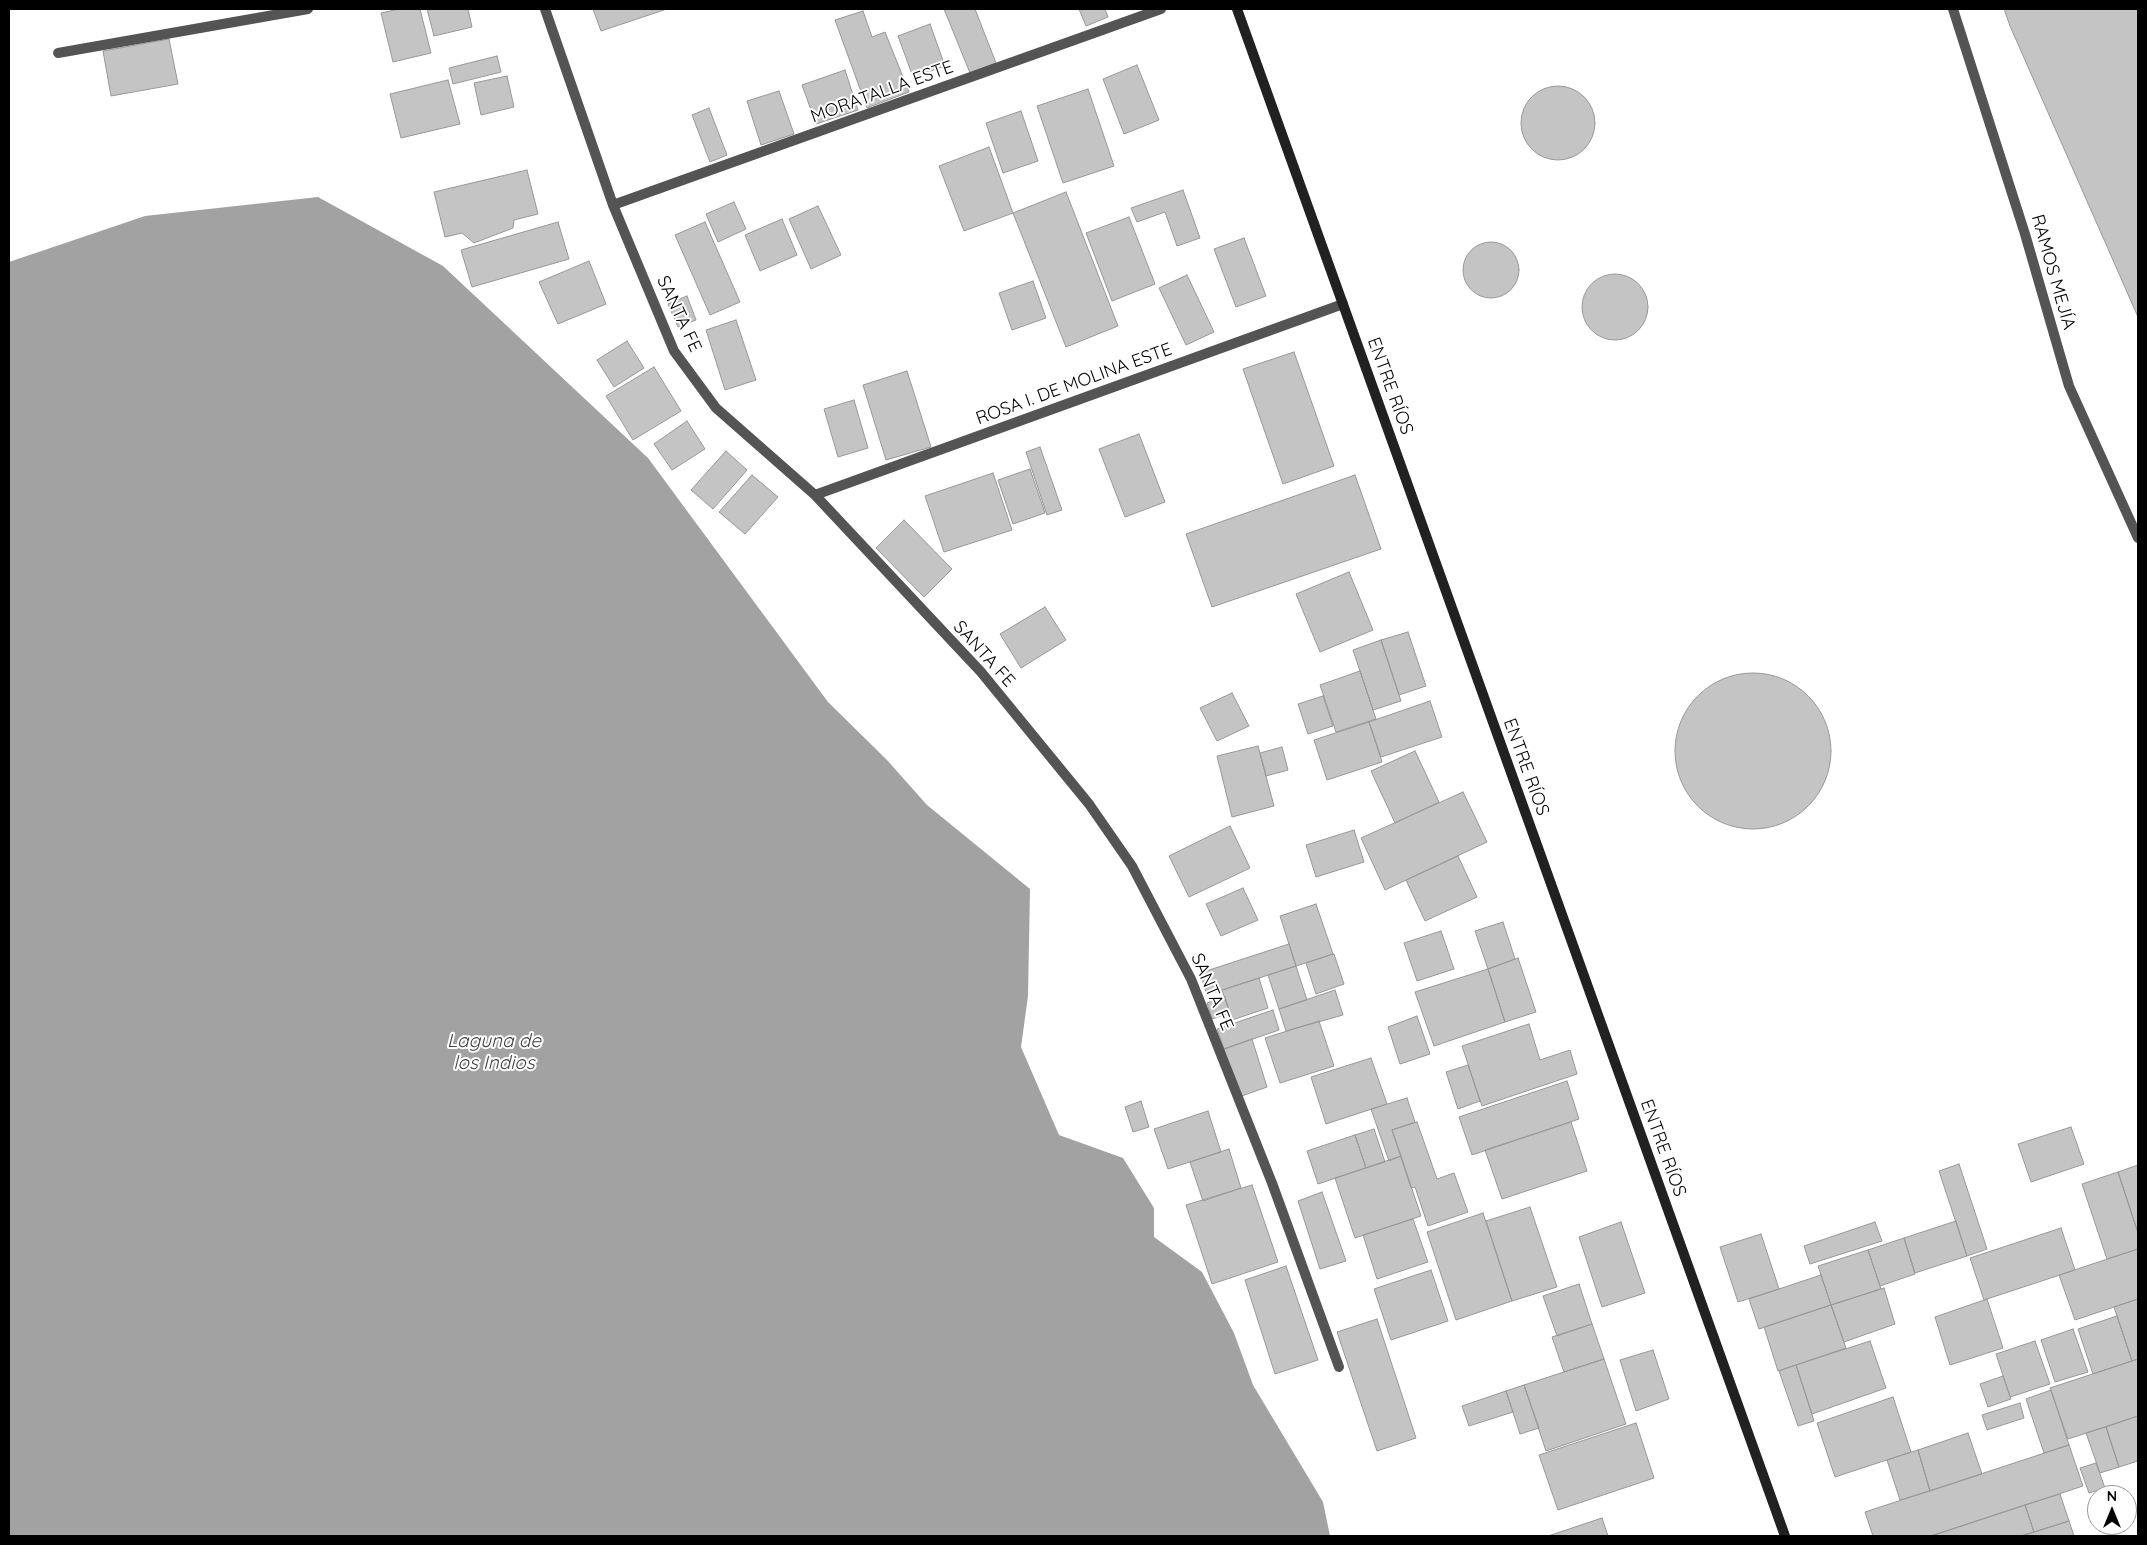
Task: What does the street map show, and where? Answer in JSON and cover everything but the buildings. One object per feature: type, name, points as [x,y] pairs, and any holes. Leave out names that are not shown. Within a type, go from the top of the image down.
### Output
[{"type":"main road","name":"ENTRE RÍOS","points":[[1237,9],[1785,1536]]},
{"type":"street","points":[[58,53],[308,9]]},
{"type":"street","name":"SANTA FE","points":[[544,9],[613,206],[674,351],[716,408],[815,495],[981,672],[1089,804],[1132,866],[1191,979],[1272,1183],[1339,1367]]},
{"type":"street","name":"MORATALLA ESTE","points":[[613,206],[1161,9]]},
{"type":"street","name":"RAMOS MEJÍA","points":[[1953,9],[2025,234],[2069,386],[2138,538]]},
{"type":"street","name":"ROSA I. DE MOLINA ESTE","points":[[815,495],[1343,304]]},
{"type":"water","name":"Laguna de los Indios","points":[[318,197],[443,266],[648,458],[828,702],[887,760],[927,805],[1030,889],[1028,996],[1021,1047],[1059,1135],[1123,1158],[1154,1208],[1154,1237],[1202,1272],[1234,1333],[1253,1385],[1323,1502],[1330,1536],[9,1536],[9,262],[145,216]]}]
